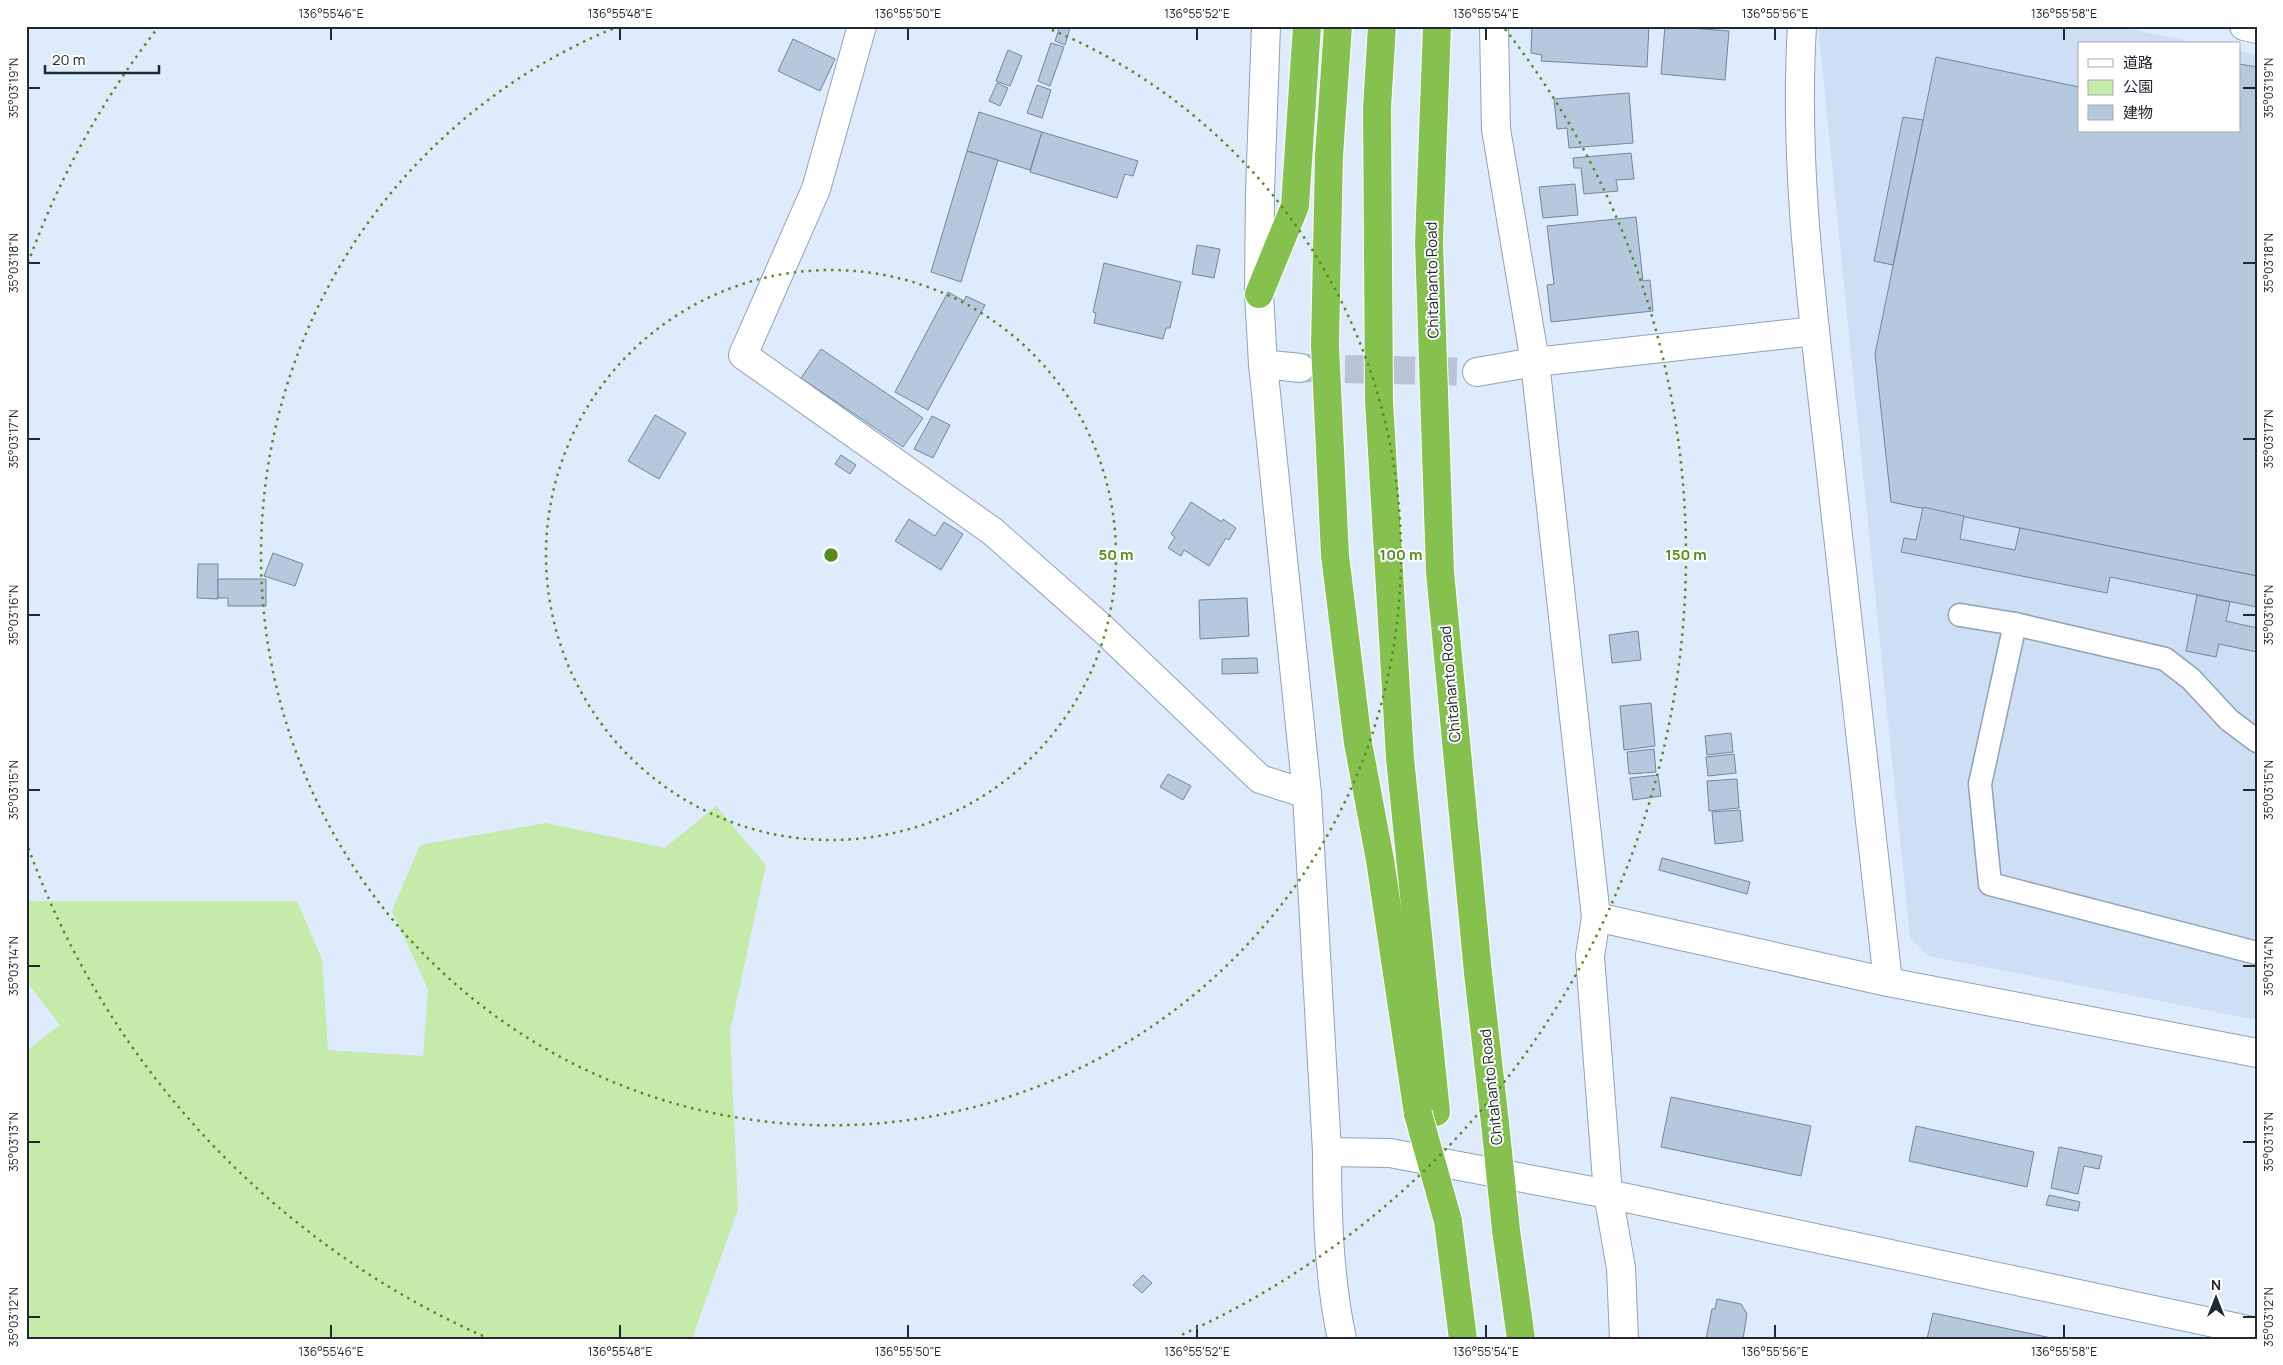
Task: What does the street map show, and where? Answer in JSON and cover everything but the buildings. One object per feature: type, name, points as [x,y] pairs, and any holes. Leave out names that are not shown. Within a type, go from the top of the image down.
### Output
[{"type":"highway","points":[[1259,294],[1295,206],[1306,26]]},
{"type":"highway","points":[[1338,26],[1329,156],[1325,345],[1335,556],[1358,743],[1448,1221],[1463,1339]]},
{"type":"highway","points":[[1382,26],[1377,108],[1379,401],[1400,758],[1427,1113]]},
{"type":"highway","name":"Chitahanto Road","points":[[1436,26],[1429,242],[1440,572],[1473,925],[1506,1230],[1521,1339]]},
{"type":"street","points":[[862,26],[816,189],[743,355],[992,531],[1103,630],[1260,779],[1307,794]]},
{"type":"street","points":[[1266,26],[1260,191],[1259,294],[1263,364],[1307,794],[1327,1152],[1327,1186],[1335,1307],[1342,1339]]},
{"type":"street","points":[[1494,26],[1496,129],[1535,362],[1596,917],[1590,956],[1608,1194],[1621,1268],[1624,1339]]},
{"type":"street","points":[[1802,26],[1799,79],[1802,184],[1815,331],[1888,982]]},
{"type":"street","points":[[2244,26],[2257,29]]},
{"type":"street","points":[[1476,372],[1535,362],[1815,331]]},
{"type":"street","points":[[1263,364],[1300,368]]},
{"type":"street","points":[[1596,917],[1888,982],[2257,1053]]},
{"type":"street","points":[[1327,1152],[1390,1153],[1608,1194],[2257,1332]]},
{"type":"lane","points":[[1960,615],[2015,624],[2165,658],[2192,679],[2230,720],[2257,741]]},
{"type":"lane","points":[[2015,624],[1980,784],[1990,884],[2257,953]]},
{"type":"shaded area","points":[[1818,26],[2116,26],[2192,42],[2078,42],[2078,132],[2240,132],[2240,51],[2257,55],[2257,1020],[1929,956],[1910,938]]},
{"type":"green space","points":[[716,806],[766,865],[730,1031],[738,1209],[692,1339],[26,1339],[26,1051],[60,1025],[26,981],[26,901],[297,901],[322,959],[328,1050],[423,1056],[428,989],[392,911],[420,845],[546,823],[665,848]]},
{"type":"tunnel","points":[[1303,368],[1477,372]]}]
